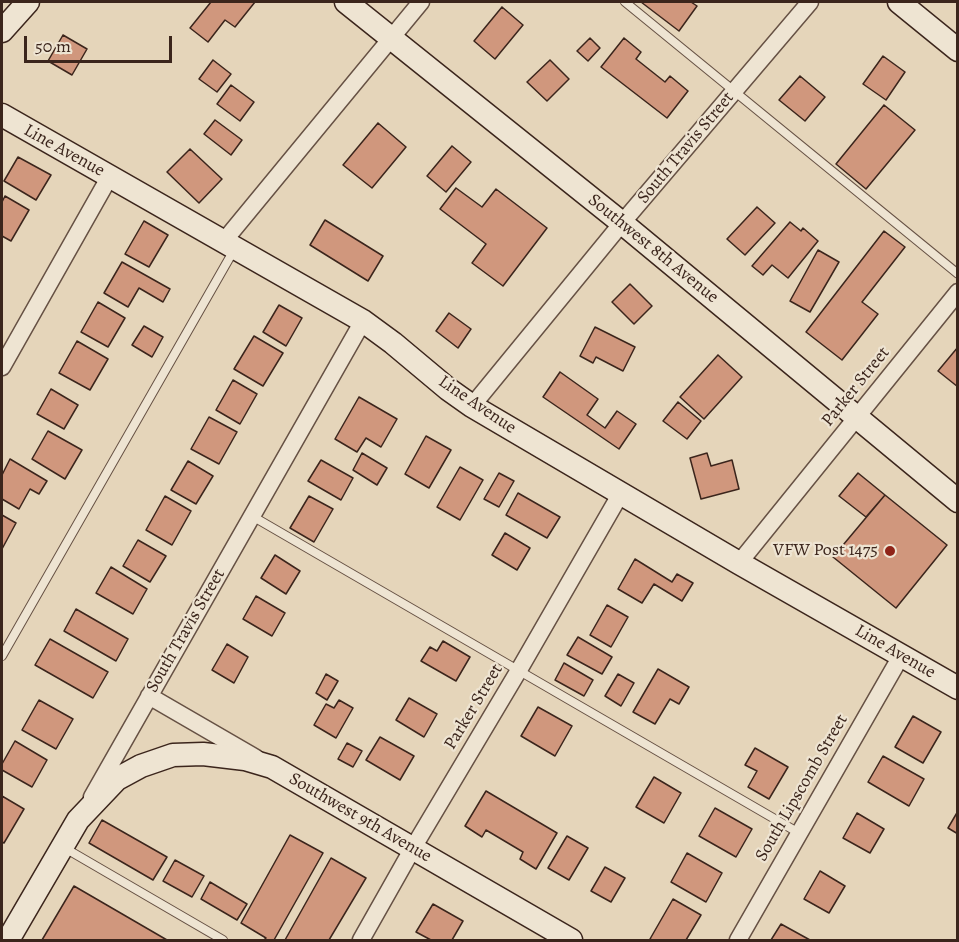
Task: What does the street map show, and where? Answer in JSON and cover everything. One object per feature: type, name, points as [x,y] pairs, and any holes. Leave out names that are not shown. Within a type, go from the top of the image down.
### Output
[{"type":"street","points":[[2,31],[28,2]]},
{"type":"street","name":"Southwest 8th Avenue","points":[[346,2],[622,223],[957,501]]},
{"type":"street","points":[[230,244],[421,2]]},
{"type":"street","name":"South Travis Street","points":[[472,406],[622,223],[810,2]]},
{"type":"street","points":[[899,2],[957,50]]},
{"type":"street","name":"Line Avenue","points":[[2,115],[363,321],[472,406],[957,688]]},
{"type":"street","points":[[2,367],[110,176]]},
{"type":"street","name":"Parker Street","points":[[740,563],[957,292]]},
{"type":"street","name":"South Travis Street","points":[[8,940],[363,321]]},
{"type":"street","name":"Parker Street","points":[[361,940],[621,493]]},
{"type":"street","name":"South Lipscomb Street","points":[[738,940],[901,656]]},
{"type":"street","name":"Southwest 9th Avenue","points":[[149,696],[571,940]]},
{"type":"street","points":[[78,820],[117,779],[141,766],[173,755],[224,756],[272,767]]},
{"type":"lane","points":[[624,2],[957,274]]},
{"type":"lane","points":[[2,656],[230,244]]},
{"type":"lane","points":[[252,516],[799,833]]},
{"type":"lane","points":[[63,846],[223,940]]},
{"type":"building","points":[[211,2],[255,2],[235,27],[225,20],[208,42],[190,28]]},
{"type":"building","points":[[641,2],[691,2],[697,6],[679,31]]},
{"type":"building","points":[[502,7],[523,25],[495,59],[474,41]]},
{"type":"building","points":[[63,35],[87,49],[72,75],[48,61]]},
{"type":"building","points":[[590,38],[600,48],[588,61],[577,51]]},
{"type":"building","points":[[624,38],[641,52],[636,59],[665,82],[670,76],[688,91],[667,118],[601,67]]},
{"type":"building","points":[[883,56],[905,72],[886,100],[863,84]]},
{"type":"building","points":[[213,60],[231,74],[217,92],[199,79]]},
{"type":"building","points":[[550,60],[569,79],[547,101],[527,82]]},
{"type":"building","points":[[800,76],[825,97],[805,121],[779,100]]},
{"type":"building","points":[[231,85],[254,102],[240,121],[217,104]]},
{"type":"building","points":[[884,105],[915,130],[866,189],[836,164]]},
{"type":"building","points":[[215,120],[242,140],[231,155],[204,134]]},
{"type":"building","points":[[378,123],[406,147],[372,188],[343,165]]},
{"type":"building","points":[[452,146],[471,162],[446,192],[427,176]]},
{"type":"building","points":[[190,149],[222,179],[199,203],[167,172]]},
{"type":"building","points":[[18,157],[51,175],[36,200],[4,181]]},
{"type":"building","points":[[456,188],[482,207],[496,189],[547,228],[503,286],[472,263],[486,244],[440,209]]},
{"type":"building","points":[[5,196],[29,210],[11,241],[2,236],[2,202]]},
{"type":"building","points":[[757,207],[775,223],[745,255],[727,239]]},
{"type":"building","points":[[325,220],[383,256],[368,281],[310,245]]},
{"type":"building","points":[[144,221],[168,235],[149,267],[125,254]]},
{"type":"building","points":[[790,222],[801,231],[803,228],[818,241],[788,278],[772,265],[763,275],[752,266]]},
{"type":"building","points":[[884,231],[905,247],[862,302],[878,314],[842,360],[806,332]]},
{"type":"building","points":[[818,250],[839,262],[810,312],[790,301]]},
{"type":"building","points":[[122,262],[170,289],[163,302],[139,288],[128,307],[104,293]]},
{"type":"building","points":[[630,284],[652,306],[634,324],[612,302]]},
{"type":"building","points":[[98,302],[125,318],[108,347],[81,332]]},
{"type":"building","points":[[279,305],[302,318],[286,346],[263,332]]},
{"type":"building","points":[[449,313],[471,329],[458,348],[436,331]]},
{"type":"building","points":[[144,326],[163,337],[152,357],[132,345]]},
{"type":"building","points":[[595,327],[635,347],[623,371],[596,357],[593,363],[580,356]]},
{"type":"building","points":[[254,336],[283,353],[263,386],[234,369]]},
{"type":"building","points":[[77,341],[108,359],[90,390],[59,373]]},
{"type":"building","points":[[958,347],[958,387],[938,371]]},
{"type":"building","points":[[718,355],[742,377],[704,419],[680,397]]},
{"type":"building","points":[[560,372],[598,399],[587,415],[605,428],[617,411],[636,424],[619,449],[543,397]]},
{"type":"building","points":[[233,380],[257,394],[240,424],[216,410]]},
{"type":"building","points":[[51,389],[78,405],[64,429],[37,414]]},
{"type":"building","points":[[359,397],[397,419],[381,447],[366,438],[357,452],[335,439]]},
{"type":"building","points":[[678,402],[701,421],[687,439],[663,421]]},
{"type":"building","points":[[209,417],[237,432],[219,464],[191,449]]},
{"type":"building","points":[[48,431],[82,450],[65,479],[32,459]]},
{"type":"building","points":[[426,436],[451,450],[429,488],[405,474]]},
{"type":"building","points":[[362,453],[387,468],[377,485],[353,470]]},
{"type":"building","points":[[707,453],[711,466],[732,460],[739,489],[701,499],[690,458]]},
{"type":"building","points":[[10,459],[47,481],[39,494],[30,489],[19,509],[2,499],[2,475]]},
{"type":"building","points":[[321,460],[353,478],[341,500],[308,481]]},
{"type":"building","points":[[188,461],[213,476],[196,504],[171,490]]},
{"type":"building","points":[[460,467],[483,480],[460,520],[437,507]]},
{"type":"building","points":[[499,473],[514,481],[499,507],[484,499]]},
{"type":"building","points":[[858,473],[885,495],[866,517],[839,496]]},
{"type":"building","points":[[518,493],[560,517],[547,538],[506,515]]},
{"type":"building","name":"VFW Post 1475","points":[[885,495],[947,545],[896,608],[833,557]]},
{"type":"building","points":[[165,496],[191,511],[172,545],[146,530]]},
{"type":"building","points":[[309,496],[333,509],[314,542],[290,528]]},
{"type":"building","points":[[2,515],[16,523],[2,549]]},
{"type":"building","points":[[505,533],[530,548],[517,570],[492,555]]},
{"type":"building","points":[[138,540],[166,556],[150,582],[123,566]]},
{"type":"building","points":[[275,555],[300,571],[286,594],[261,578]]},
{"type":"building","points":[[635,559],[672,582],[677,574],[693,583],[682,601],[654,584],[642,603],[618,589]]},
{"type":"building","points":[[111,567],[147,589],[133,614],[96,593]]},
{"type":"building","points":[[256,596],[285,613],[272,636],[243,619]]},
{"type":"building","points":[[607,605],[628,617],[611,647],[590,635]]},
{"type":"building","points":[[76,609],[128,639],[116,661],[64,631]]},
{"type":"building","points":[[578,637],[612,657],[602,674],[567,655]]},
{"type":"building","points":[[50,639],[108,672],[93,698],[35,665]]},
{"type":"building","points":[[443,641],[470,657],[456,681],[421,661],[430,647],[437,651]]},
{"type":"building","points":[[227,644],[248,657],[234,683],[212,670]]},
{"type":"building","points":[[564,663],[593,680],[584,696],[555,680]]},
{"type":"building","points":[[658,669],[689,687],[679,704],[670,699],[655,724],[633,712]]},
{"type":"building","points":[[326,674],[338,681],[327,700],[316,693]]},
{"type":"building","points":[[618,674],[634,683],[621,706],[605,696]]},
{"type":"building","points":[[409,698],[437,714],[424,737],[396,720]]},
{"type":"building","points":[[39,700],[73,719],[56,749],[22,730]]},
{"type":"building","points":[[339,700],[353,708],[336,738],[314,725],[326,704],[334,708]]},
{"type":"building","points":[[538,707],[572,726],[555,756],[521,736]]},
{"type":"building","points":[[913,716],[941,732],[923,763],[895,747]]},
{"type":"building","points":[[380,737],[414,756],[400,780],[366,760]]},
{"type":"building","points":[[15,741],[47,760],[32,787],[2,770],[2,764]]},
{"type":"building","points":[[347,743],[362,751],[353,767],[338,759]]},
{"type":"building","points":[[755,748],[788,767],[769,799],[748,787],[757,771],[745,765]]},
{"type":"building","points":[[883,756],[924,779],[909,806],[868,782]]},
{"type":"building","points":[[654,777],[681,793],[664,823],[636,807]]},
{"type":"building","points":[[486,791],[557,833],[536,869],[520,859],[523,852],[486,830],[482,837],[465,826]]},
{"type":"building","points":[[2,796],[24,809],[4,843],[2,842]]},
{"type":"building","points":[[715,808],[752,829],[736,857],[699,836]]},
{"type":"building","points":[[958,811],[958,834],[948,828]]},
{"type":"building","points":[[857,813],[884,829],[870,853],[843,838]]},
{"type":"building","points":[[102,820],[167,857],[153,880],[89,843]]},
{"type":"building","points":[[290,835],[323,853],[274,940],[264,940],[266,938],[241,923]]},
{"type":"building","points":[[567,836],[588,848],[569,880],[548,868]]},
{"type":"building","points":[[687,853],[722,873],[706,902],[671,882]]},
{"type":"building","points":[[331,858],[366,878],[329,940],[285,940]]},
{"type":"building","points":[[175,860],[204,876],[192,897],[163,881]]},
{"type":"building","points":[[605,867],[625,878],[611,902],[591,891]]},
{"type":"building","points":[[820,871],[845,886],[829,913],[804,899]]},
{"type":"building","points":[[210,882],[247,904],[237,920],[201,899]]},
{"type":"building","points":[[74,886],[167,940],[42,940]]},
{"type":"building","points":[[673,899],[701,915],[686,940],[650,939]]},
{"type":"building","points":[[433,904],[463,921],[452,940],[431,940],[416,932]]},
{"type":"building","points":[[781,924],[810,940],[771,940]]},
{"type":"place","name":"VFW Post 1475","points":[[890,551]]}]
